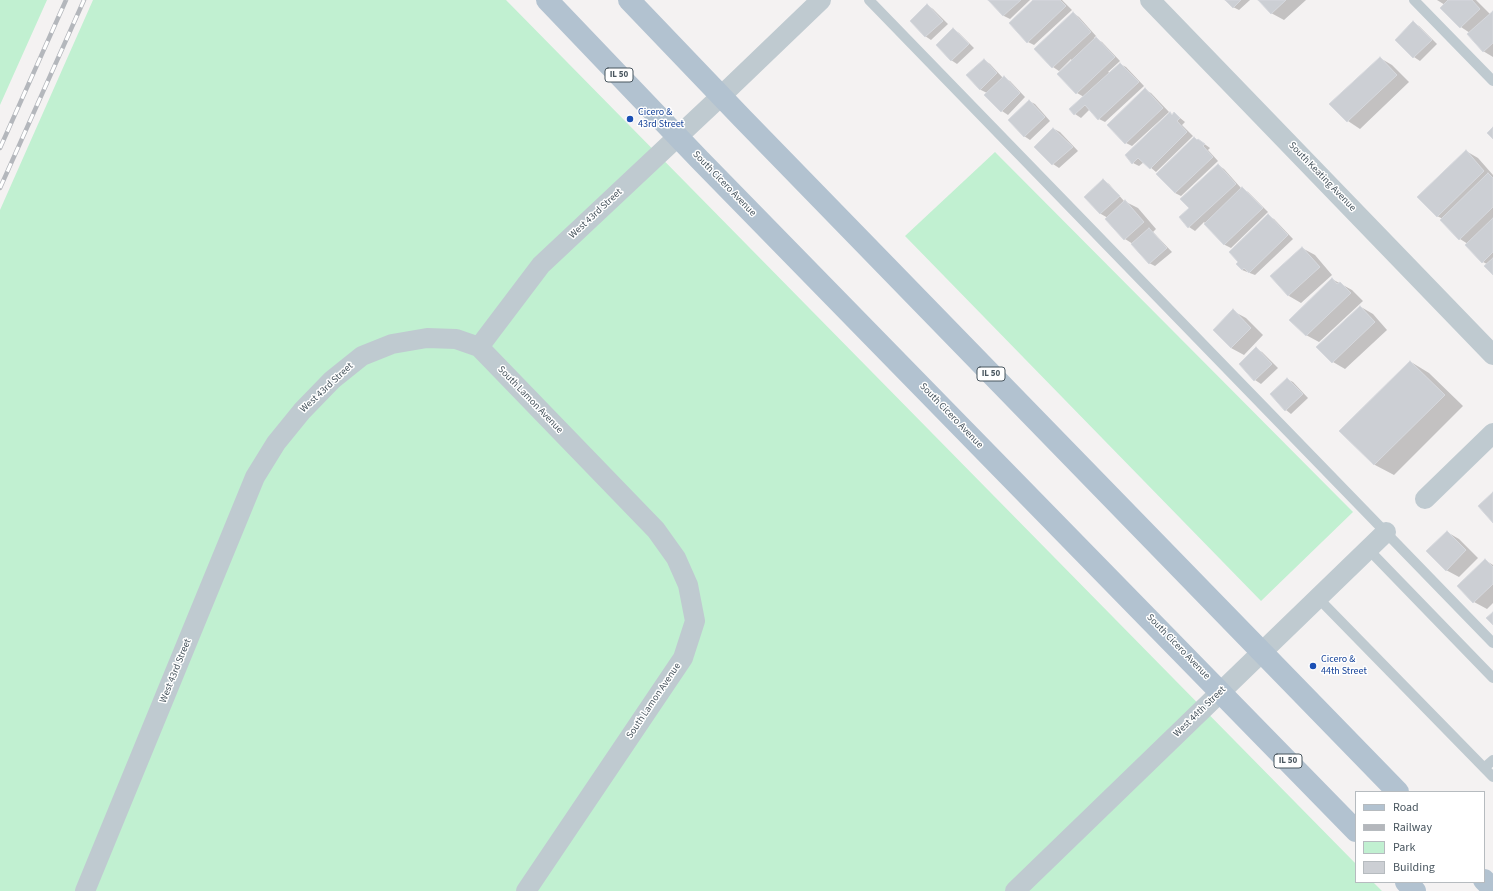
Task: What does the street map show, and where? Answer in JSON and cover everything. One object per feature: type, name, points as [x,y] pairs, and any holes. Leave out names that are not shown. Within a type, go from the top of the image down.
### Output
[{"type":"main road","name":"South Cicero Avenue","points":[[547,0],[678,137],[1355,830]]},
{"type":"main road","name":"IL 50","points":[[629,0],[720,97],[1397,791]]},
{"type":"main road","points":[[1485,881],[1493,889]]},
{"type":"main road","points":[[1407,883],[1415,891]]},
{"type":"street","name":"West 43rd Street","points":[[85,891],[255,477],[276,442],[332,380],[362,356],[392,344],[427,338],[456,339],[479,347],[541,265],[678,137],[821,0]]},
{"type":"street","name":"South Keating Avenue","points":[[1150,0],[1493,355]]},
{"type":"street","name":"South Lamon Avenue","points":[[479,347],[656,530],[676,558],[688,585],[695,621],[683,658],[526,891]]},
{"type":"street","points":[[1425,499],[1493,433]]},
{"type":"street","name":"West 44th Street","points":[[1015,891],[1386,532]]},
{"type":"lane","points":[[869,0],[1493,643]]},
{"type":"lane","points":[[1414,0],[1493,81]]},
{"type":"lane","points":[[1368,549],[1493,678]]},
{"type":"lane","points":[[1318,598],[1493,777]]},
{"type":"lane","points":[[1484,768],[1493,760]]},
{"type":"green space","points":[[0,0],[47,0],[0,105]]},
{"type":"green space","points":[[93,0],[506,0],[1355,863],[1355,883],[1374,883],[1382,891],[0,891],[0,210]]},
{"type":"green space","points":[[995,152],[1353,512],[1261,601],[905,236]]},
{"type":"building","points":[[988,0],[1021,0],[1003,16]]},
{"type":"building","points":[[1033,0],[1060,0],[1066,6],[1027,43],[1009,23]]},
{"type":"building","points":[[1225,0],[1241,0],[1233,8]]},
{"type":"building","points":[[1258,0],[1286,0],[1271,14]]},
{"type":"building","points":[[1448,0],[1472,0],[1480,9],[1460,28],[1440,8]]},
{"type":"building","points":[[927,4],[943,21],[925,37],[910,21]]},
{"type":"building","points":[[1493,11],[1493,43],[1483,52],[1467,34]]},
{"type":"building","points":[[1073,12],[1091,32],[1052,68],[1034,49]]},
{"type":"building","points":[[1413,21],[1432,40],[1413,58],[1395,40]]},
{"type":"building","points":[[953,28],[969,44],[951,61],[936,45]]},
{"type":"building","points":[[1096,37],[1115,57],[1076,94],[1057,74]]},
{"type":"building","points":[[1380,57],[1397,75],[1347,122],[1329,104]]},
{"type":"building","points":[[984,59],[997,73],[980,90],[966,75]]},
{"type":"building","points":[[1120,63],[1139,82],[1098,120],[1085,105],[1074,115],[1069,109]]},
{"type":"building","points":[[1004,76],[1020,93],[1001,112],[984,95]]},
{"type":"building","points":[[1145,88],[1163,108],[1125,144],[1107,125]]},
{"type":"building","points":[[1029,100],[1045,117],[1024,137],[1008,120]]},
{"type":"building","points":[[1170,112],[1172,115],[1174,112],[1180,118],[1177,121],[1187,132],[1150,169],[1138,158],[1132,164],[1125,155]]},
{"type":"building","points":[[1493,127],[1493,139],[1487,133]]},
{"type":"building","points":[[1053,128],[1073,147],[1052,165],[1034,147]]},
{"type":"building","points":[[1194,137],[1205,144],[1203,146],[1213,157],[1175,193],[1156,174]]},
{"type":"building","points":[[1466,150],[1484,171],[1437,217],[1417,197]]},
{"type":"building","points":[[1218,164],[1236,184],[1188,228],[1179,217],[1189,208],[1180,199]]},
{"type":"building","points":[[1488,173],[1493,178],[1493,207],[1459,240],[1440,220]]},
{"type":"building","points":[[1103,179],[1120,196],[1100,214],[1084,197]]},
{"type":"building","points":[[1242,187],[1263,208],[1224,245],[1204,224]]},
{"type":"building","points":[[1125,200],[1144,222],[1124,240],[1105,219]]},
{"type":"building","points":[[1268,214],[1288,235],[1249,273],[1244,268],[1242,270],[1236,264],[1238,262],[1229,252]]},
{"type":"building","points":[[1493,218],[1493,252],[1482,263],[1465,245]]},
{"type":"building","points":[[1149,228],[1167,248],[1149,264],[1131,244]]},
{"type":"building","points":[[1302,247],[1320,267],[1288,296],[1270,276]]},
{"type":"building","points":[[1493,258],[1493,275],[1484,266]]},
{"type":"building","points":[[1332,278],[1337,284],[1340,282],[1351,293],[1306,336],[1289,320]]},
{"type":"building","points":[[1360,306],[1375,322],[1332,363],[1316,347]]},
{"type":"building","points":[[1233,309],[1251,328],[1231,348],[1213,330]]},
{"type":"building","points":[[1256,347],[1272,364],[1254,381],[1239,364]]},
{"type":"building","points":[[1410,361],[1445,395],[1374,465],[1339,431]]},
{"type":"building","points":[[1287,378],[1303,394],[1285,411],[1270,394]]},
{"type":"building","points":[[1493,492],[1493,523],[1478,506]]},
{"type":"building","points":[[1447,531],[1466,550],[1446,571],[1426,551]]},
{"type":"building","points":[[1485,559],[1493,567],[1493,584],[1473,603],[1457,586]]},
{"type":"building","points":[[1493,612],[1493,625],[1486,618]]},
{"type":"railway","points":[[0,148],[66,0]]},
{"type":"railway","points":[[0,188],[84,0]]},
{"type":"place","name":"Cicero & 43rd Street","points":[[630,119]]},
{"type":"place","name":"Cicero & 44th Street","points":[[1313,666]]}]
